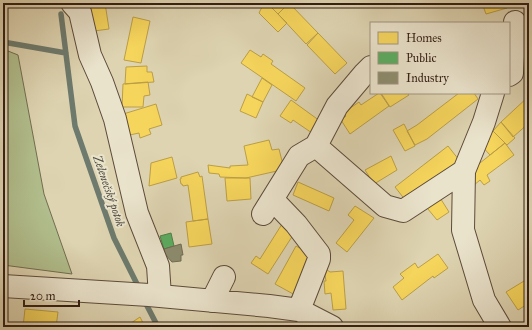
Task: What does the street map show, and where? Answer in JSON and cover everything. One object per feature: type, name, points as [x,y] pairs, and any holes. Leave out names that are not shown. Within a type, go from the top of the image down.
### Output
[{"type":"street","points":[[72,3],[80,12],[90,55],[102,82],[115,119],[137,213],[158,266],[147,295]]},
{"type":"street","points":[[510,74],[512,73],[518,21]]},
{"type":"street","points":[[299,310],[319,259],[319,254],[296,224],[268,207],[299,156],[316,146],[337,106],[370,68]]},
{"type":"street","points":[[494,94],[464,171],[464,230],[484,300],[500,327]]},
{"type":"street","points":[[316,146],[385,206],[403,211],[464,171]]},
{"type":"street","points":[[212,301],[224,277]]},
{"type":"street","points":[[3,286],[147,295],[299,310],[332,327]]},
{"type":"green space","points":[[3,49],[18,55],[44,194],[72,274],[3,265]]},
{"type":"building: Homes","points":[[89,3],[105,3],[109,29],[94,31]]},
{"type":"building: Homes","points":[[264,3],[267,3],[287,23],[278,32],[259,13]]},
{"type":"building: Homes","points":[[267,3],[289,3],[278,14]]},
{"type":"building: Homes","points":[[289,3],[318,33],[306,44],[278,14]]},
{"type":"building: Homes","points":[[482,3],[505,3],[507,8],[486,14]]},
{"type":"building: Homes","points":[[133,17],[150,21],[141,63],[124,60]]},
{"type":"building: Homes","points":[[318,33],[347,63],[335,74],[307,45]]},
{"type":"building: Homes","points":[[250,50],[261,57],[263,54],[273,61],[271,64],[305,88],[296,101],[241,63]]},
{"type":"building: Homes","points":[[147,66],[147,72],[152,72],[154,82],[125,84],[126,67]]},
{"type":"building: Homes","points":[[262,78],[272,85],[263,102],[252,97]]},
{"type":"building: Homes","points":[[148,82],[150,95],[144,96],[143,107],[122,107],[123,84]]},
{"type":"building: Homes","points":[[247,94],[263,102],[256,118],[240,111]]},
{"type":"building: Homes","points":[[378,94],[381,94],[389,106],[350,134],[341,120],[346,116],[343,113],[359,102],[361,105]]},
{"type":"building: Homes","points":[[382,94],[409,95],[390,107]]},
{"type":"building: Homes","points":[[458,94],[475,94],[478,99],[427,139],[415,145],[407,131]]},
{"type":"building: Homes","points":[[529,96],[529,123],[513,137],[501,122]]},
{"type":"building: Homes","points":[[291,100],[320,121],[312,133],[293,120],[291,123],[280,116]]},
{"type":"building: Homes","points":[[156,104],[162,125],[149,129],[151,134],[140,138],[139,133],[125,136],[120,115]]},
{"type":"building: Homes","points":[[501,122],[515,138],[507,145],[493,131]]},
{"type":"building: Homes","points":[[404,124],[415,146],[405,151],[393,130]]},
{"type":"building: Homes","points":[[493,131],[505,143],[490,155],[479,143]]},
{"type":"building: Homes","points":[[269,140],[272,150],[279,149],[283,165],[277,171],[246,178],[220,177],[219,174],[209,173],[208,165],[230,168],[230,166],[248,165],[244,146]]},
{"type":"building: Homes","points":[[505,143],[514,155],[487,175],[490,181],[484,185],[480,180],[473,186],[470,171]]},
{"type":"building: Homes","points":[[448,146],[459,160],[406,201],[395,187]]},
{"type":"building: Homes","points":[[391,156],[397,170],[374,184],[365,170]]},
{"type":"building: Homes","points":[[172,157],[177,178],[149,186],[151,163]]},
{"type":"building: Homes","points":[[198,172],[200,177],[202,176],[208,219],[193,221],[188,185],[183,186],[180,179],[181,177]]},
{"type":"building: Homes","points":[[225,178],[250,178],[251,199],[227,201]]},
{"type":"building: Homes","points":[[298,182],[334,198],[329,211],[293,195]]},
{"type":"building: Homes","points":[[437,193],[449,212],[437,220],[423,203]]},
{"type":"building: Homes","points":[[355,206],[374,218],[347,252],[336,243],[354,220],[348,215]]},
{"type":"building: Homes","points":[[208,219],[212,244],[189,247],[186,222]]},
{"type":"building: Homes","points":[[282,224],[295,232],[268,274],[251,263],[256,256],[260,259]]},
{"type":"building: Homes","points":[[296,246],[314,256],[295,295],[275,284]]},
{"type":"building: Homes","points":[[438,254],[448,268],[434,278],[433,276],[402,300],[393,287],[404,278],[400,274],[415,263],[418,268]]},
{"type":"building: Homes","points":[[327,270],[330,272],[343,271],[346,309],[333,310],[331,293],[325,294],[324,281],[326,281],[325,275]]},
{"type":"building: Homes","points":[[529,278],[529,303],[518,310],[506,292]]},
{"type":"building: Homes","points":[[25,309],[58,312],[56,327],[23,327]]},
{"type":"building: Homes","points":[[140,317],[145,327],[125,327]]},
{"type":"building: Public","points":[[171,233],[174,246],[164,249],[160,236]]},
{"type":"building: Industry","points":[[181,244],[183,255],[181,255],[181,261],[172,262],[164,253],[164,249]]},
{"type":"waterway","name":"Zelenečský potok","points":[[61,14],[75,126],[114,238],[139,288]]},
{"type":"waterway","name":"Zelenečský potok","points":[[3,42],[66,53]]},
{"type":"waterway","name":"Zelenečský potok","points":[[144,300],[158,327]]}]
